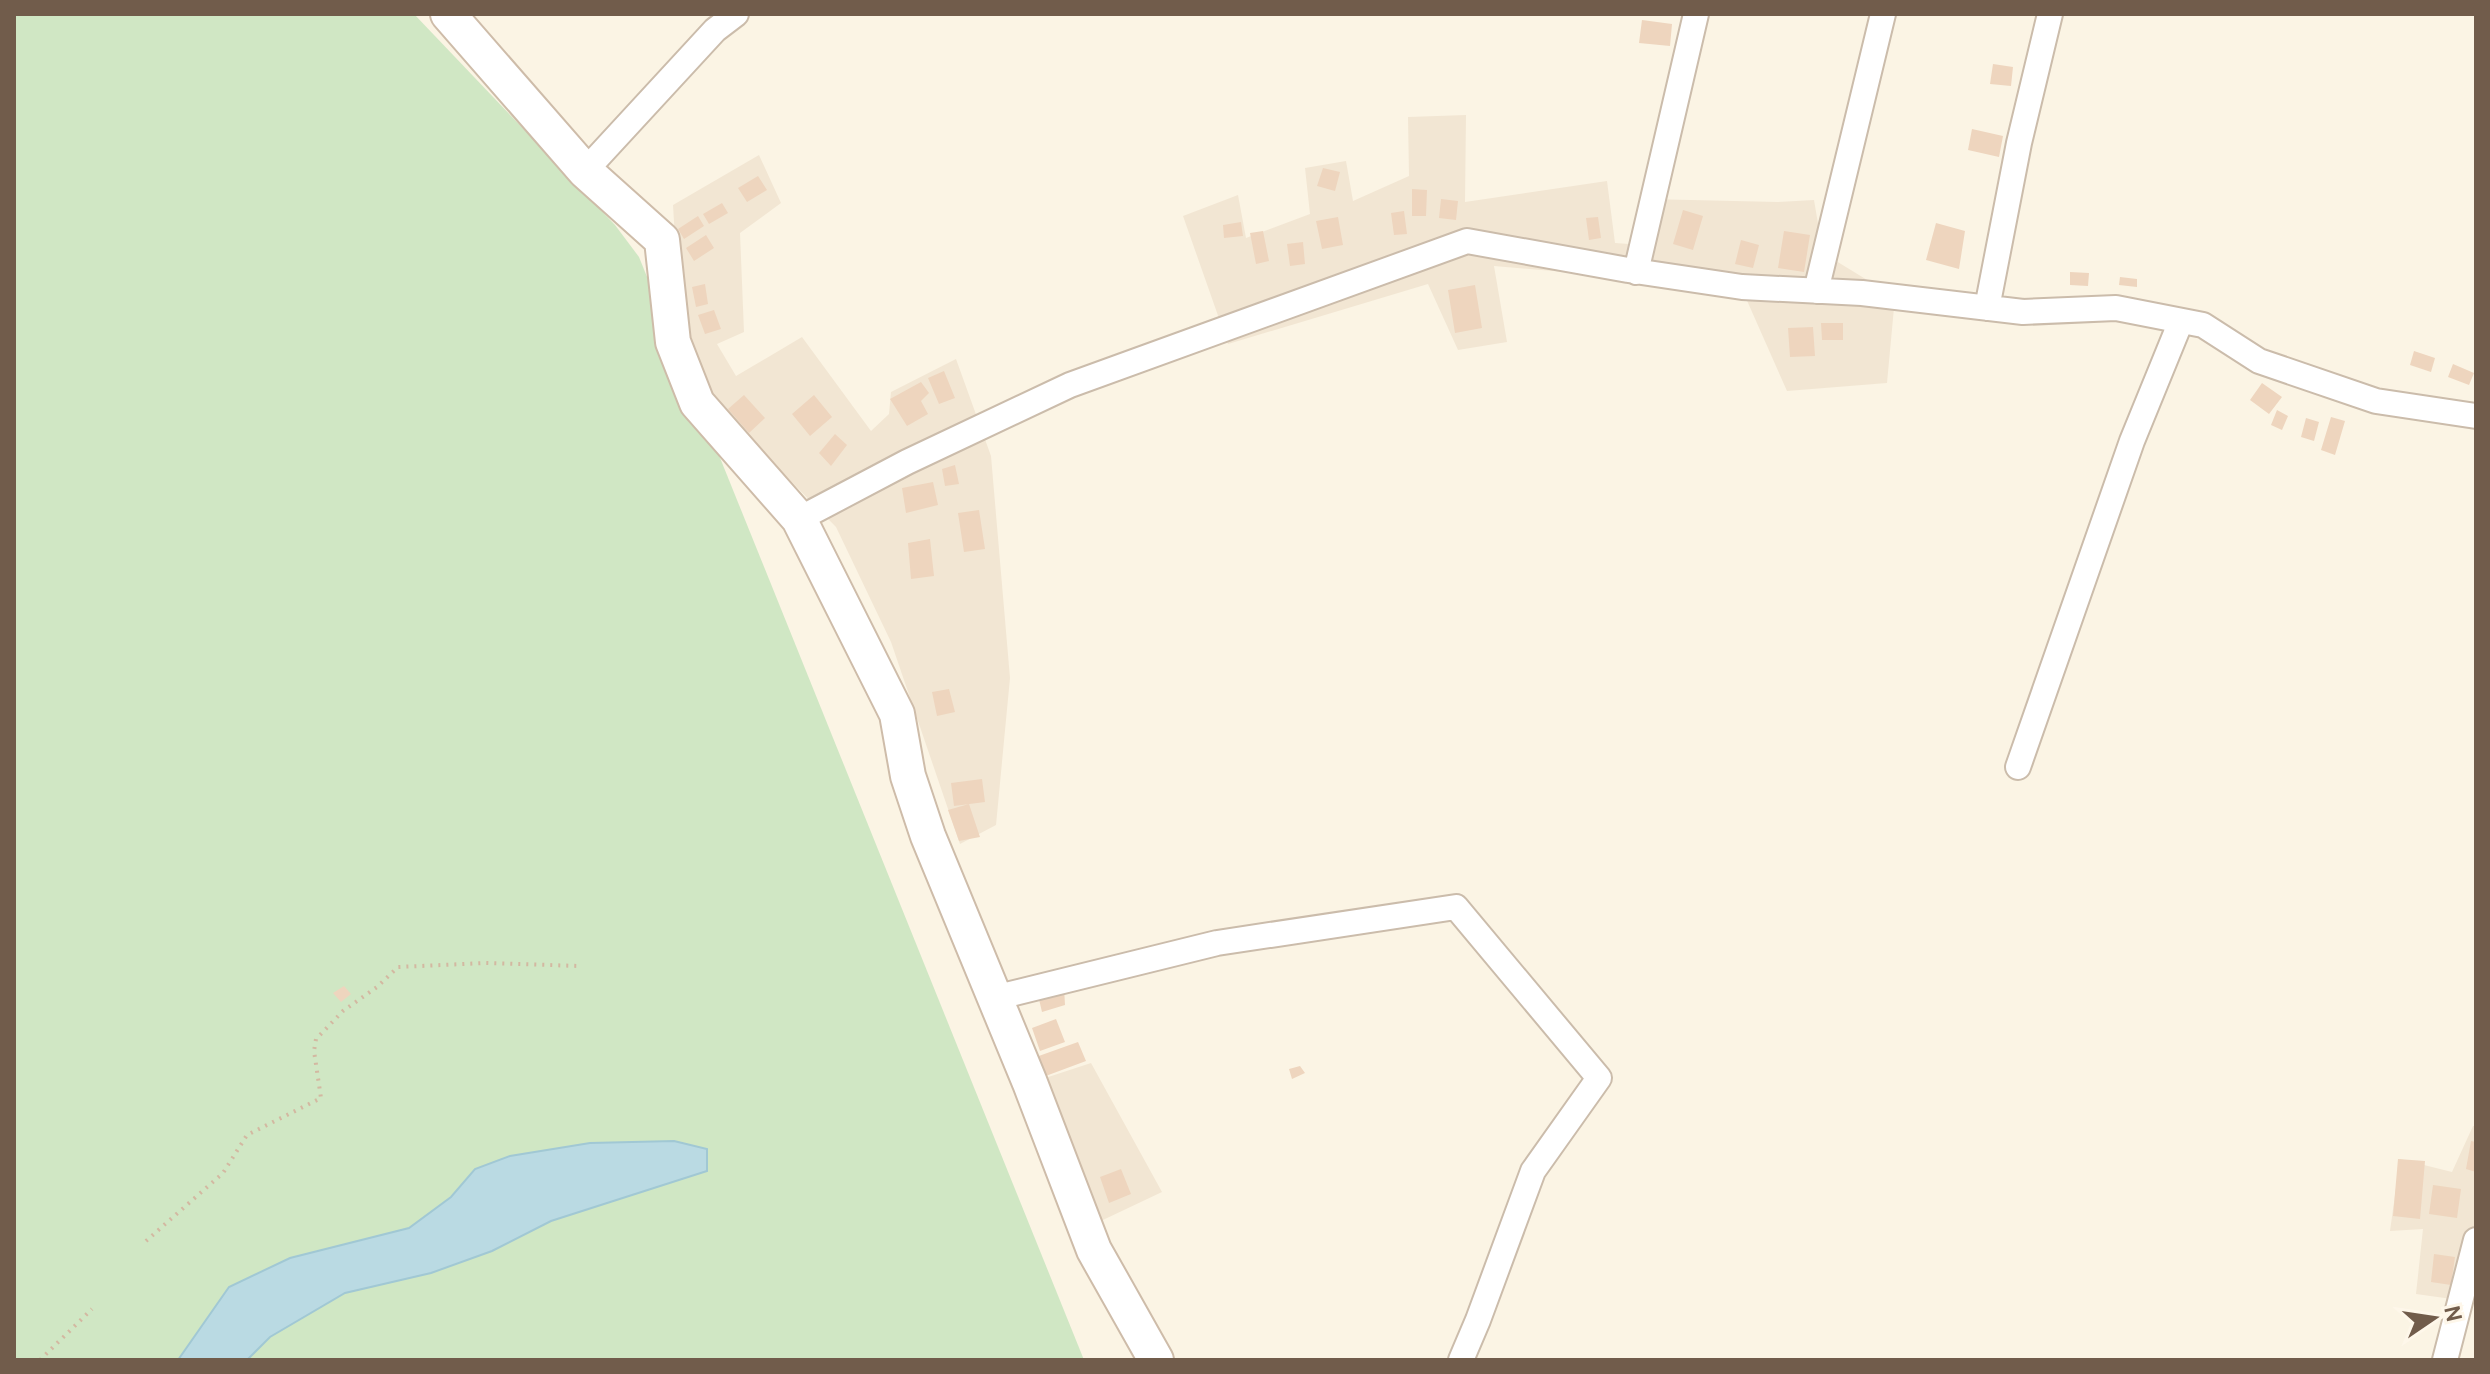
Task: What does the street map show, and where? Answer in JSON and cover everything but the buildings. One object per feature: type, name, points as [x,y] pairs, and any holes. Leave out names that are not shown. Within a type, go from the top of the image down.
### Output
[{"type":"main road","points":[[448,14],[585,171],[662,240],[673,342],[697,403],[799,519],[897,714],[908,776],[928,836],[1094,1250],[1156,1360]]},
{"type":"street","points":[[585,171],[715,30],[736,14]]},
{"type":"street","points":[[1636,272],[1696,14]]},
{"type":"street","points":[[1816,291],[1883,14]]},
{"type":"street","points":[[1987,308],[2019,143],[2050,14]]},
{"type":"street","points":[[799,519],[907,462],[1070,385],[1467,241],[1636,272],[1742,287],[1862,293],[2023,312],[2116,308],[2203,325],[2259,361],[2337,390],[2376,401],[2476,416]]},
{"type":"street","points":[[2018,767],[2132,441],[2181,321]]},
{"type":"street","points":[[994,998],[1217,943],[1456,907],[1599,1078],[1533,1171],[1461,1360]]},
{"type":"street","points":[[2445,1360],[2468,1302],[2476,1240]]},
{"type":"path","points":[[146,1241],[223,1173],[247,1135],[321,1098],[314,1051],[316,1039],[343,1011],[377,987],[398,967],[485,963],[580,966]]},
{"type":"path","points":[[40,1360],[92,1309]]},
{"type":"shaded area","points":[[1466,115],[1465,202],[1607,181],[1615,243],[1643,245],[1647,199],[1814,200],[1823,253],[1895,297],[1887,383],[1787,391],[1741,287],[1494,266],[1507,342],[1458,350],[1428,284],[1228,344],[1183,216],[1238,195],[1246,238],[1310,214],[1305,168],[1346,161],[1353,201],[1409,176],[1408,117]]},
{"type":"shaded area","points":[[759,155],[781,203],[740,233],[744,332],[717,344],[736,376],[802,337],[871,431],[889,414],[891,392],[956,359],[991,456],[1010,678],[996,825],[960,844],[891,642],[836,527],[706,395],[681,338],[673,205]]},
{"type":"shaded area","points":[[1091,1063],[1162,1192],[1086,1228],[1030,1083]]},
{"type":"shaded area","points":[[2473,1126],[2476,1126],[2476,1220],[2459,1300],[2416,1294],[2423,1229],[2390,1231],[2400,1159],[2452,1172]]},
{"type":"green space","points":[[14,14],[414,14],[615,225],[639,257],[1084,1360],[14,1360]]},
{"type":"water","points":[[674,1141],[707,1149],[707,1171],[551,1221],[492,1251],[431,1273],[345,1293],[270,1337],[247,1360],[178,1360],[229,1287],[290,1258],[409,1228],[451,1197],[475,1169],[510,1156],[590,1143]]}]
